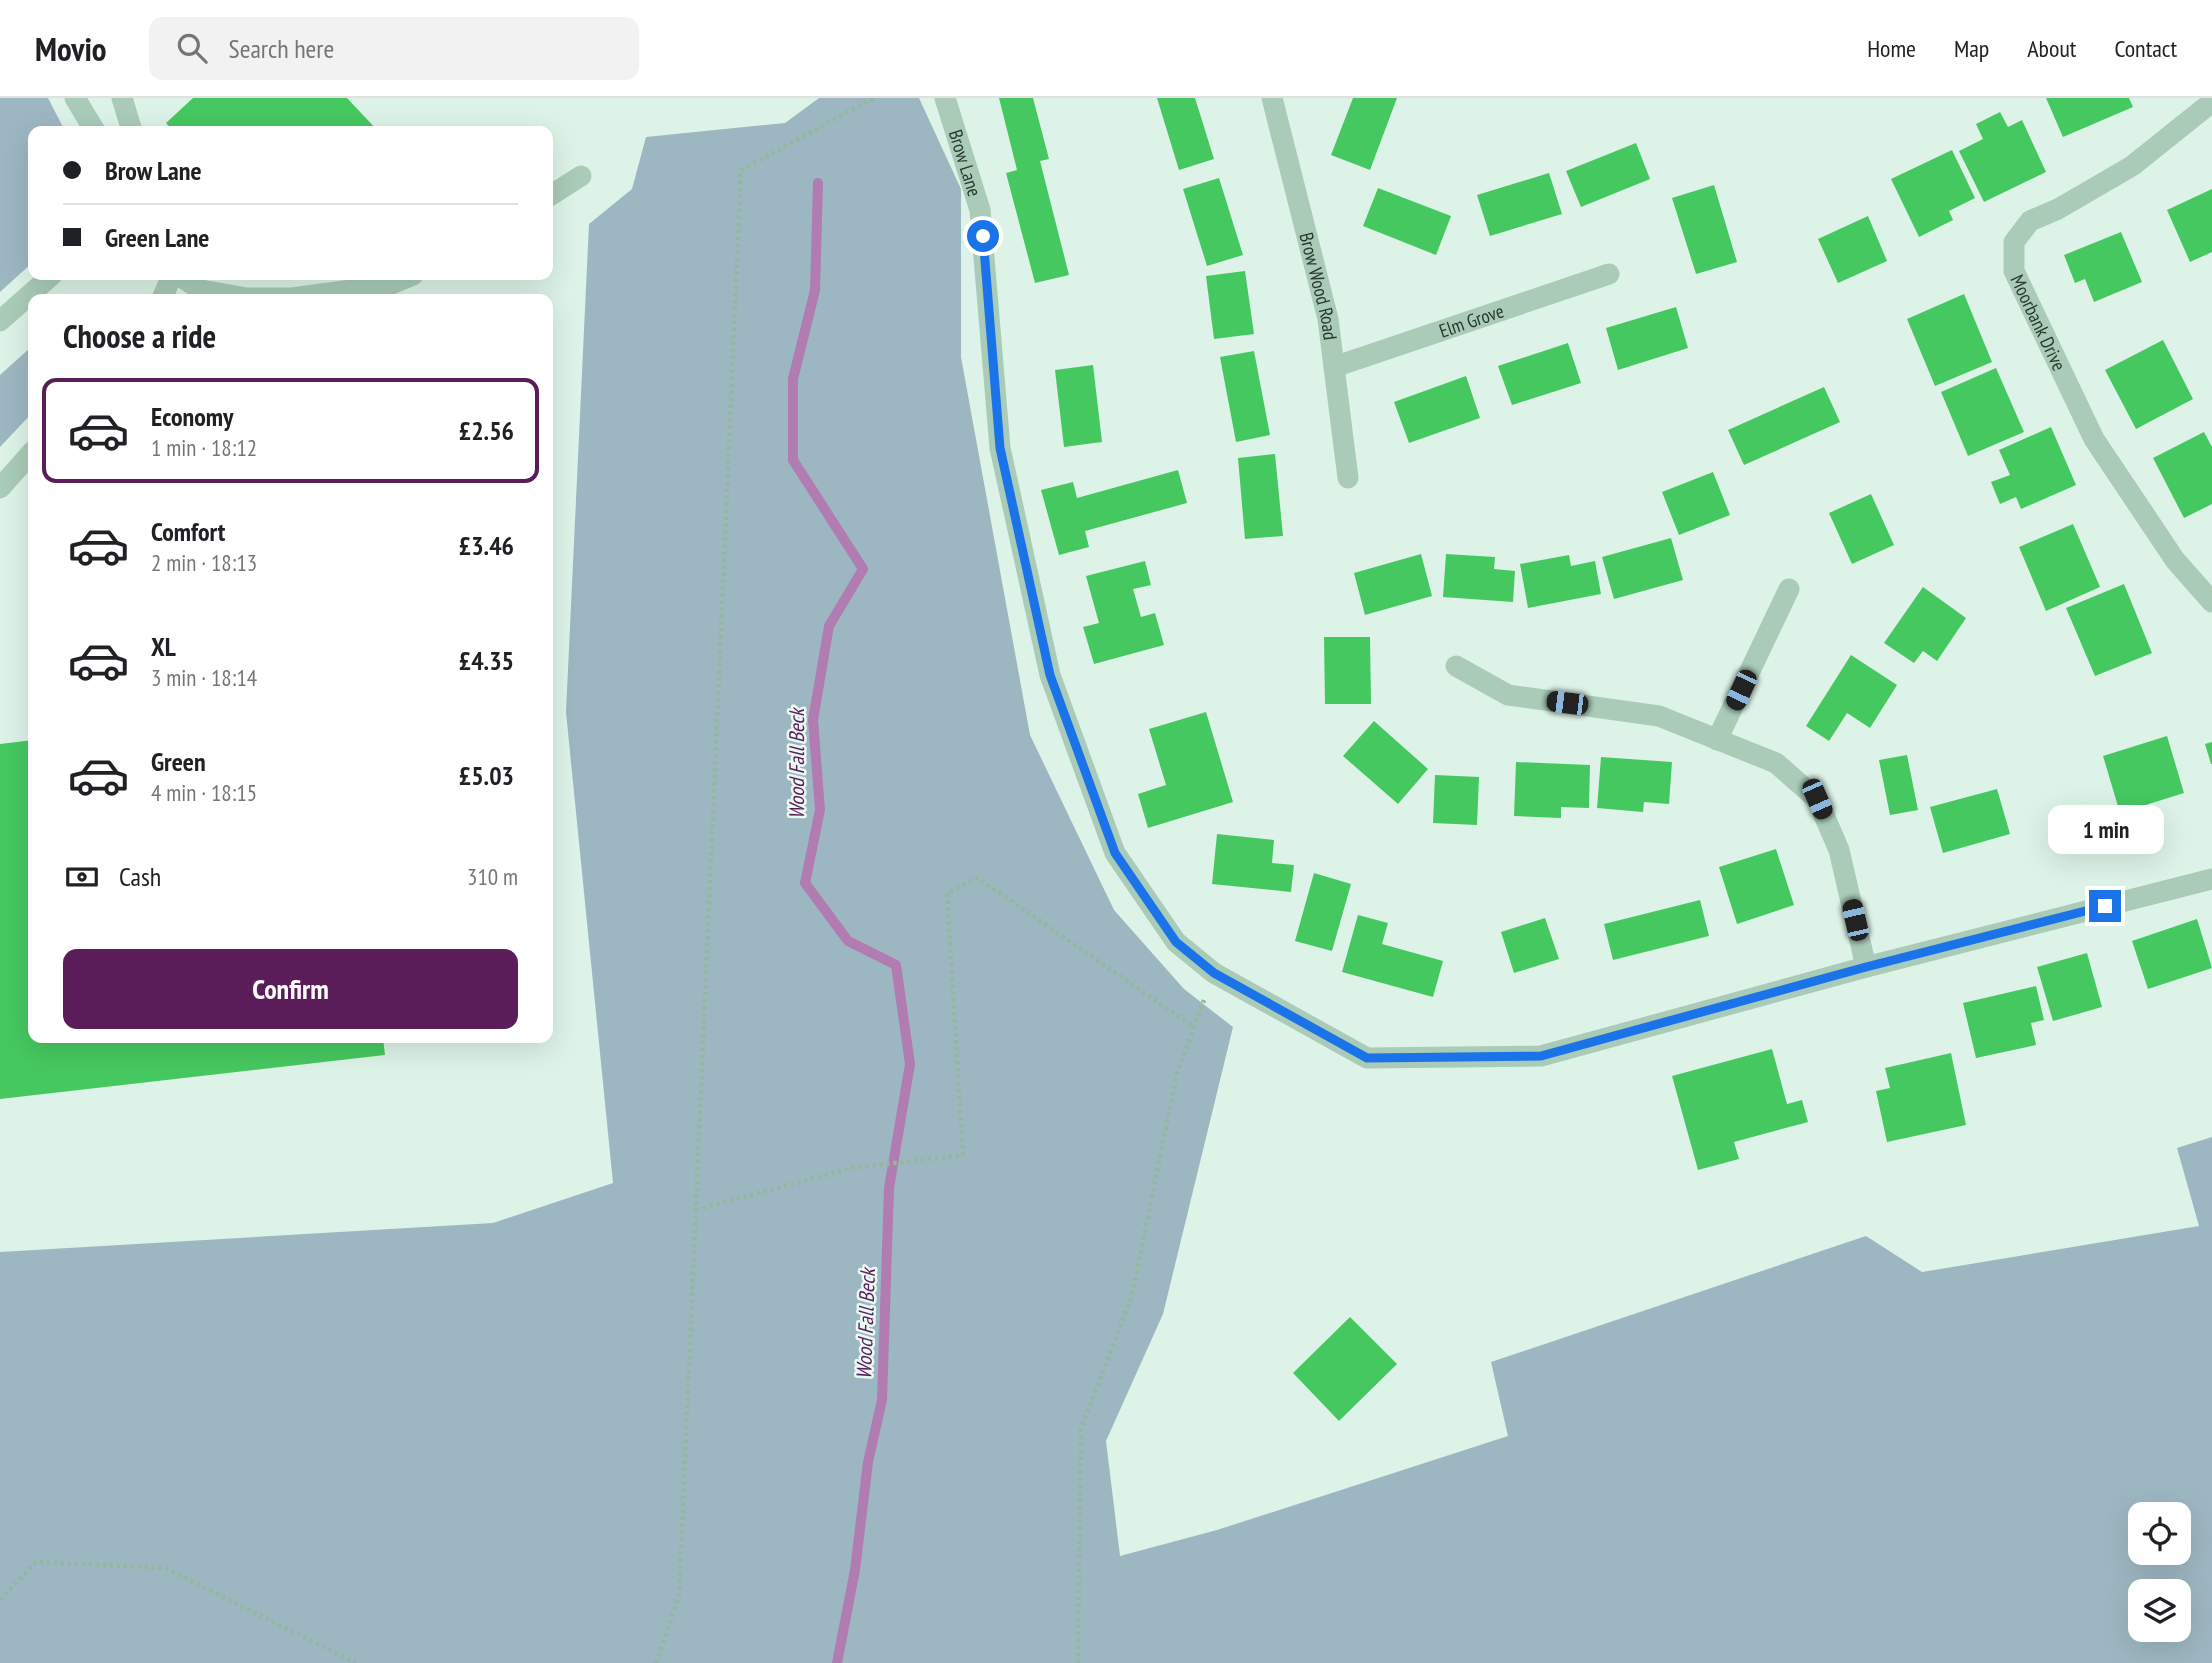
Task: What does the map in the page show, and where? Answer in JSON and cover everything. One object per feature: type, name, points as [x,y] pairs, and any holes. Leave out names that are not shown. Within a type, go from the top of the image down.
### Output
[{"type":"street","points":[[75,98],[92,126]]},
{"type":"street","points":[[122,98],[130,126]]},
{"type":"street","name":"Brow Lane","points":[[945,98],[981,210],[1000,448],[1050,675],[1115,853],[1176,942],[1214,973],[1367,1058],[1541,1056],[1866,967],[2212,879]]},
{"type":"street","name":"Brow Wood Road","points":[[1272,98],[1328,319],[1348,478]]},
{"type":"street","name":"Moorbank Drive","points":[[2212,102],[2132,166],[2058,209],[2030,221],[2014,242],[2014,271],[2094,439],[2175,560],[2212,601]]},
{"type":"street","points":[[553,194],[581,176]]},
{"type":"street","name":"Elm Grove","points":[[1334,367],[1609,274]]},
{"type":"street","points":[[31,294],[46,280]]},
{"type":"street","points":[[186,280],[201,290],[224,294]]},
{"type":"street","points":[[323,294],[378,287],[401,280]]},
{"type":"street","points":[[0,321],[28,296]]},
{"type":"street","points":[[0,488],[28,457]]},
{"type":"street","points":[[1717,740],[1789,589]]},
{"type":"street","points":[[1456,666],[1508,695],[1659,716],[1776,763],[1817,799],[1839,850],[1866,967]]},
{"type":"path","points":[[656,1663],[679,1596],[741,170],[874,98]]},
{"type":"path","points":[[696,1210],[852,1168],[963,1155],[947,893],[978,878],[1194,1027]]},
{"type":"path","points":[[1078,1663],[1081,1429],[1132,1296],[1177,1073],[1214,973]]},
{"type":"path","points":[[0,1600],[36,1562],[165,1568],[356,1663]]},
{"type":"shaded area","points":[[0,98],[48,98],[62,126],[28,126],[28,267],[0,292]]},
{"type":"shaded area","points":[[819,98],[919,98],[961,189],[961,357],[1030,735],[1114,910],[1184,989],[1233,1027],[1163,1314],[1106,1441],[1120,1556],[1217,1530],[1508,1436],[1491,1362],[1866,1236],[1922,1272],[2199,1226],[2177,1148],[2212,1137],[2212,1663],[0,1663],[0,1252],[493,1223],[613,1183],[566,712],[589,224],[632,189],[646,137],[785,123]]},
{"type":"shaded area","points":[[28,350],[28,417],[0,447],[0,375]]},
{"type":"building","points":[[193,98],[347,98],[373,126],[169,126],[166,123]]},
{"type":"building","points":[[999,98],[1033,98],[1049,159],[1040,161],[1069,275],[1035,283],[1006,173],[1017,170]]},
{"type":"building","points":[[1157,98],[1195,98],[1214,159],[1179,170]]},
{"type":"building","points":[[1353,98],[1397,98],[1370,170],[1331,155]]},
{"type":"building","points":[[2046,98],[2129,98],[2133,107],[2063,137]]},
{"type":"building","points":[[2000,112],[2008,127],[2022,120],[2046,172],[1984,202],[1959,151],[1983,139],[1976,124]]},
{"type":"building","points":[[1636,143],[1650,179],[1581,207],[1566,171]]},
{"type":"building","points":[[1952,150],[1975,198],[1949,211],[1953,220],[1919,237],[1891,179]]},
{"type":"building","points":[[1549,173],[1562,214],[1490,236],[1477,195]]},
{"type":"building","points":[[1219,178],[1243,255],[1207,266],[1183,189]]},
{"type":"building","points":[[1714,185],[1737,262],[1696,274],[1672,198]]},
{"type":"building","points":[[1378,188],[1451,216],[1436,255],[1363,226]]},
{"type":"building","points":[[2212,189],[2212,252],[2190,262],[2167,210]]},
{"type":"building","points":[[1868,216],[1887,261],[1838,283],[1818,239]]},
{"type":"building","points":[[2121,232],[2142,282],[2094,302],[2085,279],[2075,283],[2064,255]]},
{"type":"building","points":[[1245,271],[1254,334],[1214,339],[1206,276]]},
{"type":"building","points":[[1964,294],[1992,362],[1935,386],[1907,319]]},
{"type":"building","points":[[1676,307],[1688,348],[1618,370],[1606,328]]},
{"type":"building","points":[[2163,340],[2193,399],[2136,429],[2105,370]]},
{"type":"building","points":[[1568,343],[1581,383],[1512,405],[1498,366]]},
{"type":"building","points":[[1254,351],[1270,435],[1236,442],[1220,357]]},
{"type":"building","points":[[1093,365],[1102,442],[1064,447],[1055,370]]},
{"type":"building","points":[[1996,368],[2024,432],[1968,456],[1941,392]]},
{"type":"building","points":[[1466,376],[1480,418],[1409,443],[1394,402]]},
{"type":"building","points":[[1824,387],[1840,422],[1744,465],[1728,430]]},
{"type":"building","points":[[2051,427],[2076,485],[2021,509],[2016,497],[2000,504],[1991,482],[2010,475],[1999,450]]},
{"type":"building","points":[[2204,432],[2212,447],[2212,504],[2184,518],[2153,458]]},
{"type":"building","points":[[1275,454],[1283,536],[1245,539],[1238,458]]},
{"type":"building","points":[[1178,470],[1187,503],[1085,531],[1089,547],[1059,555],[1041,490],[1073,482],[1077,498]]},
{"type":"building","points":[[1713,472],[1730,515],[1679,535],[1662,492]]},
{"type":"building","points":[[1871,494],[1894,545],[1852,564],[1829,513]]},
{"type":"building","points":[[2073,524],[2100,587],[2046,611],[2019,547]]},
{"type":"building","points":[[1671,538],[1683,580],[1614,599],[1602,557]]},
{"type":"building","points":[[1421,554],[1432,596],[1365,615],[1354,573]]},
{"type":"building","points":[[1446,554],[1495,557],[1494,569],[1515,571],[1513,602],[1443,597]]},
{"type":"building","points":[[1569,555],[1571,566],[1595,561],[1601,594],[1528,608],[1520,564]]},
{"type":"building","points":[[1145,561],[1151,585],[1133,589],[1141,617],[1155,613],[1164,645],[1094,664],[1083,627],[1099,623],[1086,576]]},
{"type":"building","points":[[2124,584],[2152,653],[2095,676],[2066,608]]},
{"type":"building","points":[[1923,587],[1966,618],[1937,661],[1923,651],[1914,663],[1884,643]]},
{"type":"building","points":[[1324,637],[1370,637],[1371,704],[1325,704]]},
{"type":"building","points":[[1851,655],[1897,685],[1870,728],[1847,713],[1829,741],[1806,726]]},
{"type":"building","points":[[1206,712],[1233,802],[1148,828],[1138,794],[1166,785],[1149,729]]},
{"type":"building","points":[[1374,721],[1428,769],[1398,804],[1343,756]]},
{"type":"building","points":[[2167,736],[2184,793],[2120,813],[2103,756]]},
{"type":"building","points":[[28,741],[28,1043],[384,1043],[385,1055],[0,1099],[0,744]]},
{"type":"building","points":[[2212,742],[2212,764],[2211,764],[2205,744]]},
{"type":"building","points":[[1907,755],[1918,810],[1890,815],[1879,760]]},
{"type":"building","points":[[1601,757],[1672,762],[1669,804],[1644,802],[1643,812],[1597,808]]},
{"type":"building","points":[[1516,762],[1590,765],[1589,808],[1561,807],[1561,818],[1514,816]]},
{"type":"building","points":[[1435,775],[1479,777],[1477,825],[1433,823]]},
{"type":"building","points":[[1997,789],[2010,834],[1943,853],[1930,807]]},
{"type":"building","points":[[1217,834],[1274,840],[1272,863],[1294,865],[1291,892],[1212,884]]},
{"type":"building","points":[[1776,849],[1794,905],[1737,924],[1719,867]]},
{"type":"building","points":[[1314,873],[1351,884],[1332,951],[1295,941]]},
{"type":"building","points":[[1700,900],[1709,936],[1613,960],[1604,924]]},
{"type":"building","points":[[1358,915],[1388,923],[1382,944],[1443,961],[1433,997],[1342,972]]},
{"type":"building","points":[[1545,918],[1559,959],[1514,973],[1501,932]]},
{"type":"building","points":[[2197,919],[2212,968],[2148,989],[2132,941]]},
{"type":"building","points":[[2087,953],[2102,1007],[2053,1021],[2037,967]]},
{"type":"building","points":[[2036,986],[2044,1020],[2031,1023],[2036,1045],[1976,1058],[1963,1003]]},
{"type":"building","points":[[1772,1049],[1787,1104],[1802,1100],[1808,1122],[1734,1142],[1739,1159],[1698,1170],[1672,1076]]},
{"type":"building","points":[[1951,1053],[1966,1125],[1887,1142],[1876,1091],[1890,1088],[1885,1068]]},
{"type":"building","points":[[1350,1317],[1397,1364],[1339,1421],[1293,1373]]},
{"type":"waterway","name":"Wood Fall Beck","points":[[818,183],[815,290],[793,379],[793,460],[863,569],[829,626],[813,720],[820,810],[805,883],[848,941],[896,965],[910,1064],[889,1188],[882,1400],[868,1462],[855,1570],[837,1663]]},
{"type":"route","points":[[983,236],[1000,448],[1050,675],[1115,853],[1176,942],[1214,973],[1367,1058],[1541,1056],[1866,967],[2105,906]]}]
